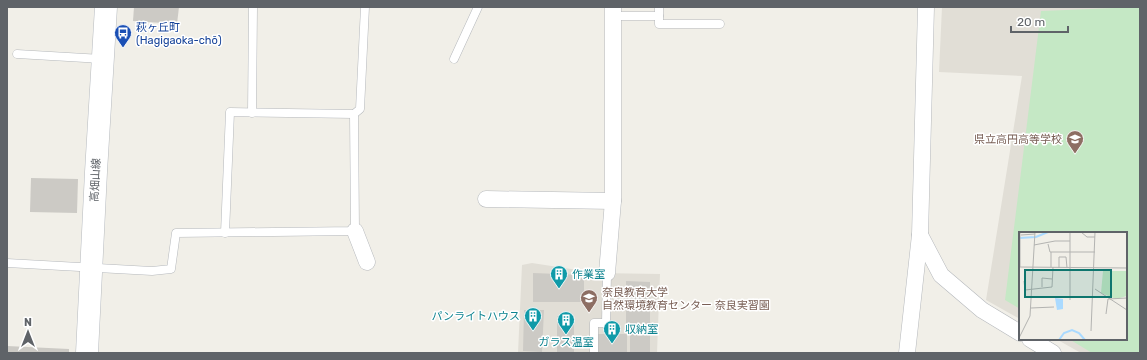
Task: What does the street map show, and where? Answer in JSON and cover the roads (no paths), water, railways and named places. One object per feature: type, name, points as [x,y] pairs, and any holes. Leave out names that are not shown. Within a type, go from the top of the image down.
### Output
[{"type":"main road","name":"高畑山線","points":[[87,353],[106,7]]},
{"type":"street","points":[[907,353],[920,235],[926,7]]},
{"type":"street","points":[[606,273],[613,201],[613,11]]},
{"type":"street","points":[[486,199],[613,201]]},
{"type":"street","points":[[355,232],[367,262]]},
{"type":"street","points":[[920,235],[941,275],[982,310],[1019,332]]},
{"type":"street","points":[[1032,340],[1053,353]]},
{"type":"lane","points":[[252,113],[253,7]]},
{"type":"lane","points":[[225,233],[230,112],[354,114],[360,109],[365,7]]},
{"type":"lane","points":[[454,59],[478,7]]},
{"type":"lane","points":[[613,11],[659,11],[659,24],[720,24]]},
{"type":"lane","points":[[17,54],[104,60]]},
{"type":"lane","points":[[7,263],[152,271],[171,269],[176,233],[355,232],[354,114]]},
{"type":"lane","points":[[594,353],[594,323],[606,323],[606,273]]},
{"type":"place","name":"萩ヶ丘町 (Hagigaoka-chō)","points":[[123,48]]},
{"type":"place","name":"県立高円高等学校","points":[[1075,154]]},
{"type":"place","name":"作業室","points":[[559,289]]},
{"type":"place","name":"奈良教育大学 自然環境教育センター 奈良実習園","points":[[589,313]]},
{"type":"place","name":"パンライトハウス","points":[[533,331]]},
{"type":"place","name":"ガラス温室","points":[[566,335]]},
{"type":"place","name":"収納室","points":[[612,344]]}]
